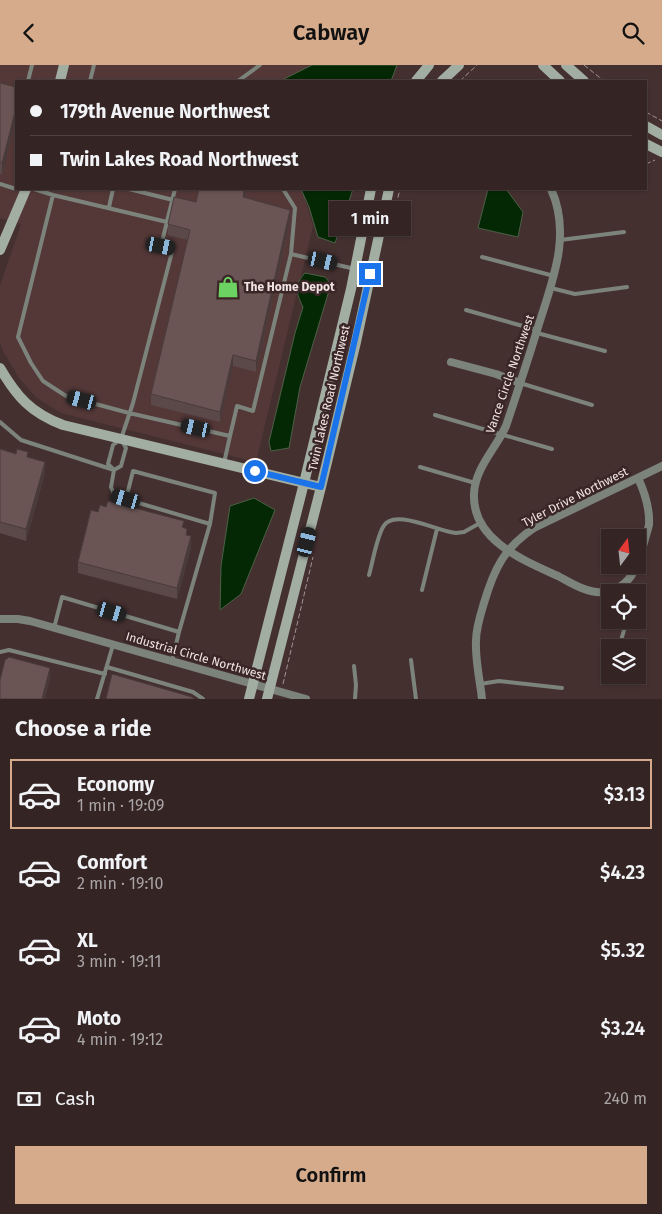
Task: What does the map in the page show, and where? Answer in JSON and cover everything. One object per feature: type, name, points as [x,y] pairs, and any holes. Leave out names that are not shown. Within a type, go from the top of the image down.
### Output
[{"type":"street","points":[[60,80],[64,65]]},
{"type":"street","points":[[417,80],[429,65]]},
{"type":"street","points":[[443,80],[459,65]]},
{"type":"street","points":[[543,65],[559,80]]},
{"type":"street","points":[[566,65],[583,80]]},
{"type":"street","points":[[647,127],[662,135]]},
{"type":"street","points":[[647,145],[659,156]]},
{"type":"street","points":[[0,251],[24,190]]},
{"type":"street","name":"Twin Lakes Road Northwest","points":[[250,699],[355,269],[371,190]]},
{"type":"street","name":"Twin Lakes Road Northwest","points":[[268,694],[356,342],[389,190]]},
{"type":"street","name":"Vance Circle Northwest","points":[[480,523],[475,507],[475,483],[482,465],[503,434],[551,288],[558,261],[560,240],[559,214],[551,190]]},
{"type":"street","points":[[451,362],[496,374],[520,383]]},
{"type":"street","points":[[0,368],[21,399],[39,414],[63,425],[321,487]]},
{"type":"street","name":"Tyler Drive Northwest","points":[[482,699],[476,642],[477,628],[493,575],[507,550],[523,535],[534,528],[662,466]]},
{"type":"street","points":[[638,478],[647,500],[649,525],[646,535]]},
{"type":"street","points":[[480,523],[507,550],[521,559],[584,589],[594,592],[601,591]]},
{"type":"street","points":[[624,584],[632,574]]},
{"type":"street","name":"Industrial Circle Northwest","points":[[0,619],[18,619],[54,628],[253,684],[268,694],[306,699]]},
{"type":"lane","points":[[28,80],[32,65]]},
{"type":"lane","points":[[90,80],[94,65]]},
{"type":"lane","points":[[239,80],[260,65]]},
{"type":"lane","points":[[0,184],[15,187]]},
{"type":"lane","points":[[29,190],[109,207],[167,222]]},
{"type":"lane","points":[[109,207],[113,190]]},
{"type":"lane","points":[[133,190],[173,200]]},
{"type":"lane","points":[[114,470],[108,464],[114,445],[121,439],[135,397],[172,248],[161,246],[175,190]]},
{"type":"lane","points":[[224,464],[237,406],[253,411],[292,254],[295,208],[284,190]]},
{"type":"lane","points":[[52,195],[18,337],[30,363],[43,381],[66,396],[129,413],[230,436]]},
{"type":"lane","points":[[560,240],[624,232]]},
{"type":"lane","points":[[292,254],[355,269]]},
{"type":"lane","points":[[482,257],[554,276]]},
{"type":"lane","points":[[551,288],[575,294],[627,287]]},
{"type":"lane","points":[[466,310],[605,351]]},
{"type":"lane","points":[[520,383],[592,405]]},
{"type":"lane","points":[[435,415],[552,449]]},
{"type":"lane","points":[[0,422],[21,440],[114,470],[121,466],[126,448],[121,439]]},
{"type":"lane","points":[[420,467],[475,483]]},
{"type":"lane","points":[[114,470],[111,487],[114,496],[210,524]]},
{"type":"lane","points":[[126,499],[133,471],[215,493],[210,524],[172,661]]},
{"type":"lane","points":[[369,575],[386,522],[401,518],[448,532],[461,533],[480,523]]},
{"type":"lane","points":[[422,590],[437,529]]},
{"type":"lane","points":[[54,628],[62,597],[179,632]]},
{"type":"lane","points":[[98,699],[113,645]]},
{"type":"lane","points":[[0,652],[9,650],[104,674]]},
{"type":"lane","points":[[411,660],[416,699]]},
{"type":"lane","points":[[354,666],[355,699]]},
{"type":"lane","points":[[106,667],[193,692],[203,699]]},
{"type":"lane","points":[[480,684],[499,681],[562,688]]},
{"type":"path","points":[[461,80],[477,65]]},
{"type":"path","points":[[584,65],[603,80]]},
{"type":"path","points":[[647,113],[662,121]]},
{"type":"path","points":[[647,163],[659,156]]},
{"type":"shaded area","points":[[0,65],[312,65],[286,80],[15,80],[15,190],[302,190],[313,226],[256,462],[61,413],[37,398],[19,378],[2,349],[0,341],[0,286],[21,224],[0,218]]},
{"type":"shaded area","points":[[312,65],[397,65],[391,80],[282,80]]},
{"type":"shaded area","points":[[301,190],[353,190],[335,243],[318,237]]},
{"type":"shaded area","points":[[488,190],[507,190],[523,212],[518,237],[478,228]]},
{"type":"shaded area","points":[[305,273],[325,277],[331,284],[300,387],[289,448],[271,451],[269,442],[303,307],[297,289],[301,277]]},
{"type":"shaded area","points":[[254,498],[275,510],[241,594],[220,610],[221,566],[230,506]]},
{"type":"building","points":[[0,83],[15,87],[15,112],[2,163],[0,162]]},
{"type":"building","name":"The Home Depot","points":[[199,190],[244,190],[243,197],[290,210],[256,361],[233,355],[220,412],[151,394],[190,230],[168,224],[174,197],[196,202]]},
{"type":"building","points":[[0,449],[16,454],[17,449],[28,452],[27,457],[45,462],[26,529],[0,522]]},
{"type":"building","points":[[108,501],[184,521],[182,527],[187,529],[186,535],[191,536],[177,588],[78,562],[91,510],[98,512],[100,505],[106,507]]},
{"type":"building","points":[[9,657],[50,668],[42,699],[0,699],[0,680],[5,660]]},
{"type":"building","points":[[112,674],[192,697],[194,699],[106,699]]},
{"type":"place","name":"The Home Depot","points":[[228,287]]},
{"type":"route","points":[[255,471],[321,487],[356,342],[370,274]]}]
